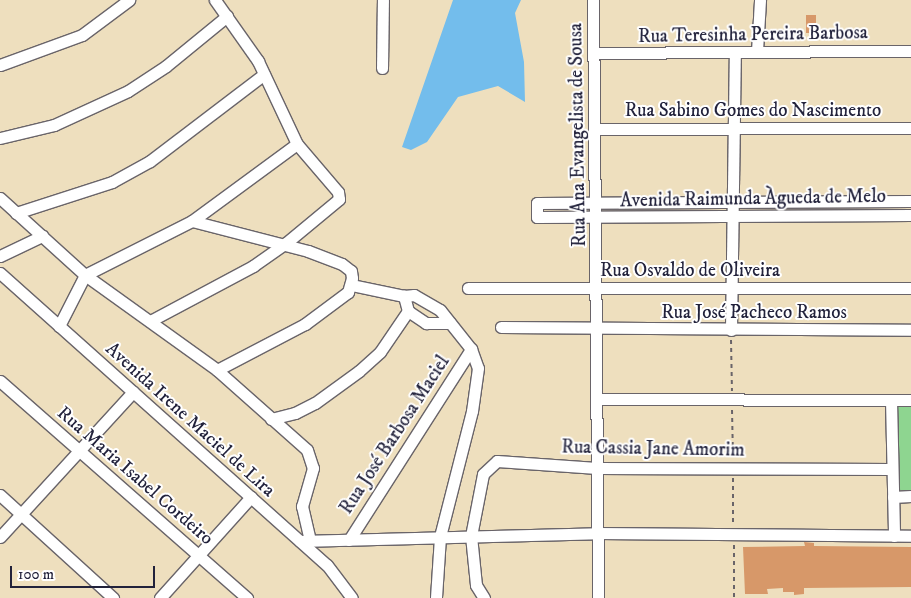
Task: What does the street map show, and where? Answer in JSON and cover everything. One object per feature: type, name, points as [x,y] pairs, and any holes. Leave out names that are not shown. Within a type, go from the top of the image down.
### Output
[{"type":"street","points":[[0,65],[82,35],[129,0]]},
{"type":"street","points":[[152,320],[196,299],[286,244],[340,199],[338,192],[296,144],[264,74],[215,0]]},
{"type":"street","points":[[382,68],[383,0]]},
{"type":"street","name":"Rua Ana Evangelista de Sousa","points":[[593,0],[597,288],[598,598]]},
{"type":"street","points":[[757,50],[760,0]]},
{"type":"street","points":[[0,138],[54,125],[128,91],[166,66],[227,16]]},
{"type":"street","name":"Rua Teresinha Pereira Barbosa","points":[[595,54],[735,53],[757,50],[911,51]]},
{"type":"street","points":[[731,330],[735,53]]},
{"type":"street","points":[[16,213],[112,182],[150,161],[264,74]]},
{"type":"street","name":"Rua Sabino Gomes do Nascimento","points":[[595,129],[735,127],[911,128]]},
{"type":"street","points":[[59,326],[85,275],[192,221],[296,144]]},
{"type":"street","points":[[0,198],[85,275],[152,320],[217,370],[310,456],[312,468],[302,506],[305,541],[598,533],[911,536]]},
{"type":"street","name":"Avenida Raimunda Àgueda de Melo","points":[[911,201],[537,203],[537,217],[596,219],[911,215]]},
{"type":"street","points":[[862,202],[863,215]]},
{"type":"street","points":[[192,221],[286,244],[342,264],[351,271],[352,285],[348,292],[305,324],[217,370]]},
{"type":"street","points":[[0,256],[42,236]]},
{"type":"street","name":"Avenida Irene Maciel de Lira","points":[[0,273],[251,497],[305,541],[327,564],[352,598]]},
{"type":"street","points":[[352,285],[404,296],[414,295],[440,310],[471,349],[478,368],[472,411],[440,537],[436,598]]},
{"type":"street","name":"Rua Osvaldo de Oliveira","points":[[468,288],[911,288]]},
{"type":"street","points":[[404,296],[408,311],[426,323],[450,323]]},
{"type":"street","points":[[271,419],[295,413],[315,403],[359,370],[380,352],[408,311]]},
{"type":"street","name":"Rua José Pacheco Ramos","points":[[501,327],[911,330]]},
{"type":"street","name":"Rua José Barbosa Maciel","points":[[349,540],[471,349]]},
{"type":"street","name":"Rua Maria Isabel Cordeiro","points":[[0,381],[247,598]]},
{"type":"street","points":[[0,537],[133,392]]},
{"type":"street","points":[[597,399],[911,400]]},
{"type":"street","points":[[890,400],[894,536]]},
{"type":"street","name":"Rua Cassia Jane Amorim","points":[[472,536],[479,490],[484,474],[491,464],[503,461],[597,468],[892,469]]},
{"type":"street","points":[[0,495],[113,598]]},
{"type":"street","points":[[893,497],[911,496]]},
{"type":"street","points":[[160,598],[251,497]]},
{"type":"street","points":[[472,536],[476,585],[484,598]]},
{"type":"green space","points":[[895,407],[911,407],[911,490],[899,490]]},
{"type":"water","points":[[453,0],[521,0],[515,13],[524,62],[525,102],[498,86],[458,97],[427,142],[411,150],[402,147]]},
{"type":"building","points":[[806,15],[816,15],[816,33],[806,33]]},
{"type":"building","points":[[804,542],[814,543],[814,546],[911,547],[911,587],[804,588],[804,594],[794,595],[794,592],[783,592],[783,588],[767,589],[768,594],[745,594],[743,547],[805,546]]}]
